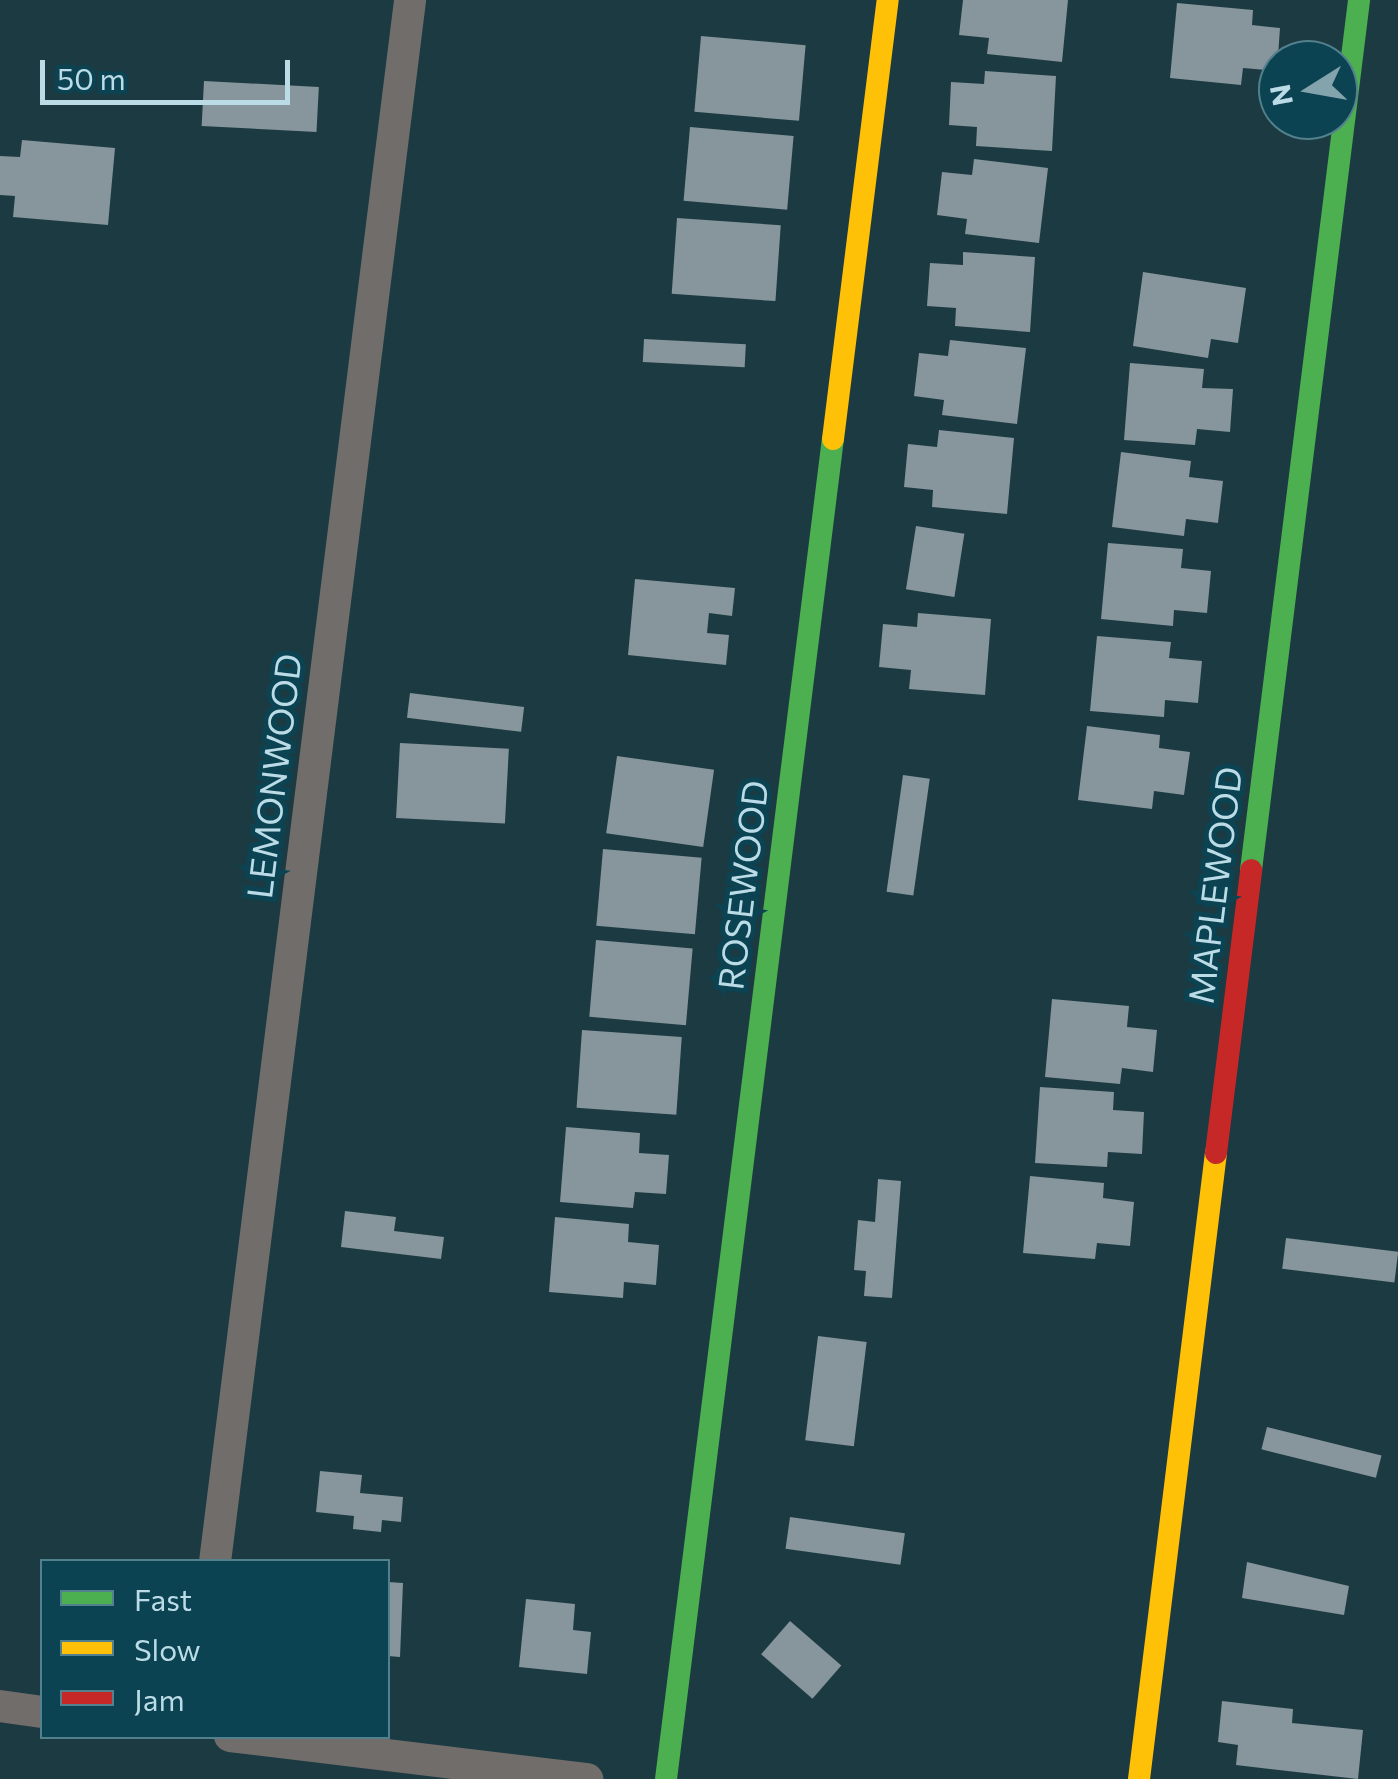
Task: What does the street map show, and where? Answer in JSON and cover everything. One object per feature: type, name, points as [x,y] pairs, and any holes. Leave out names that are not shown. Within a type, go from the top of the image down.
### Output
[{"type":"street","name":"LEMONWOOD","points":[[215,1559],[410,0]]},
{"type":"street","name":"ROSEWOOD","points":[[666,1779],[888,0]]},
{"type":"street","name":"MAPLEWOOD","points":[[1139,1779],[1359,0]]},
{"type":"street","points":[[0,1706],[40,1712]]},
{"type":"street","points":[[255,1739],[587,1779]]},
{"type":"building","points":[[963,0],[1068,0],[1062,62],[987,54],[989,38],[959,35]]},
{"type":"building","points":[[1177,3],[1253,10],[1252,25],[1280,28],[1279,40],[1258,40],[1258,69],[1243,68],[1241,85],[1170,78]]},
{"type":"building","points":[[701,36],[806,45],[799,121],[694,112]]},
{"type":"building","points":[[985,71],[1056,76],[1052,151],[976,146],[977,127],[949,125],[951,82],[984,84]]},
{"type":"building","points":[[204,81],[319,87],[316,132],[202,126]]},
{"type":"building","points":[[690,127],[794,136],[787,210],[684,201]]},
{"type":"building","points":[[22,140],[115,148],[108,225],[13,217],[15,196],[0,195],[0,156],[20,157]]},
{"type":"building","points":[[974,159],[1048,168],[1039,243],[965,234],[967,219],[937,215],[942,172],[972,175]]},
{"type":"building","points":[[677,218],[781,225],[775,301],[672,294]]},
{"type":"building","points":[[963,252],[1035,257],[1030,332],[955,326],[956,308],[927,306],[930,263],[963,265]]},
{"type":"building","points":[[1143,272],[1246,288],[1238,343],[1211,339],[1208,358],[1133,346]]},
{"type":"building","points":[[644,339],[746,344],[745,367],[643,362]]},
{"type":"building","points":[[950,340],[1026,348],[1017,424],[942,415],[944,400],[914,396],[919,353],[948,356]]},
{"type":"building","points":[[1130,363],[1204,369],[1202,388],[1233,389],[1230,432],[1197,429],[1195,445],[1124,440]]},
{"type":"building","points":[[939,430],[1014,438],[1007,514],[932,507],[933,490],[904,487],[908,444],[937,447]]},
{"type":"building","points":[[1121,452],[1191,461],[1189,477],[1223,481],[1218,523],[1186,519],[1184,536],[1112,527]]},
{"type":"building","points":[[916,526],[964,534],[954,597],[906,589]]},
{"type":"building","points":[[1108,543],[1183,549],[1181,568],[1211,571],[1207,613],[1174,610],[1173,626],[1101,619]]},
{"type":"building","points":[[635,579],[735,588],[732,616],[709,613],[707,633],[729,635],[726,665],[628,655]]},
{"type":"building","points":[[918,613],[991,619],[985,695],[909,689],[911,670],[879,667],[883,624],[917,627]]},
{"type":"building","points":[[1097,636],[1171,642],[1169,658],[1202,661],[1198,703],[1165,700],[1164,717],[1090,711]]},
{"type":"building","points":[[410,693],[524,707],[521,732],[407,718]]},
{"type":"building","points":[[1087,726],[1160,735],[1159,748],[1190,752],[1184,795],[1154,791],[1152,809],[1078,800]]},
{"type":"building","points":[[400,743],[509,749],[505,824],[396,818]]},
{"type":"building","points":[[617,756],[714,770],[703,847],[606,833]]},
{"type":"building","points":[[903,775],[930,779],[913,896],[887,892]]},
{"type":"building","points":[[603,849],[702,858],[695,934],[596,926]]},
{"type":"building","points":[[596,940],[693,948],[686,1025],[589,1017]]},
{"type":"building","points":[[1052,999],[1129,1006],[1127,1027],[1157,1030],[1153,1072],[1122,1068],[1120,1084],[1045,1077]]},
{"type":"building","points":[[582,1030],[682,1037],[676,1115],[577,1108]]},
{"type":"building","points":[[1040,1087],[1114,1092],[1113,1110],[1144,1112],[1142,1154],[1108,1152],[1107,1167],[1035,1163]]},
{"type":"building","points":[[566,1127],[640,1133],[639,1153],[669,1155],[666,1194],[635,1192],[633,1208],[560,1202]]},
{"type":"building","points":[[1030,1176],[1104,1183],[1103,1198],[1134,1202],[1130,1246],[1097,1243],[1095,1259],[1023,1253]]},
{"type":"building","points":[[878,1179],[901,1181],[892,1298],[864,1296],[866,1271],[854,1270],[858,1220],[875,1222]]},
{"type":"building","points":[[345,1211],[396,1217],[394,1231],[444,1237],[441,1259],[341,1247]]},
{"type":"building","points":[[555,1217],[629,1224],[628,1242],[659,1245],[656,1285],[624,1282],[623,1298],[549,1292]]},
{"type":"building","points":[[1286,1238],[1398,1252],[1394,1283],[1282,1269]]},
{"type":"building","points":[[818,1336],[867,1342],[854,1446],[805,1440]]},
{"type":"building","points":[[1267,1427],[1381,1456],[1376,1478],[1261,1449]]},
{"type":"building","points":[[320,1471],[362,1475],[360,1493],[403,1497],[401,1522],[382,1520],[381,1532],[353,1529],[354,1516],[316,1512]]},
{"type":"building","points":[[790,1517],[905,1533],[900,1565],[786,1549]]},
{"type":"building","points":[[1247,1562],[1349,1586],[1344,1615],[1242,1598]]},
{"type":"building","points":[[390,1582],[403,1583],[400,1657],[390,1656]]},
{"type":"building","points":[[526,1599],[575,1604],[573,1630],[591,1632],[587,1674],[519,1667]]},
{"type":"building","points":[[790,1621],[841,1666],[812,1699],[761,1654]]},
{"type":"building","points":[[1222,1701],[1293,1709],[1292,1723],[1363,1730],[1358,1779],[1236,1765],[1238,1745],[1218,1742]]},
{"type":"traffic: fast","points":[[1251,870],[1359,0]]},
{"type":"traffic: fast","points":[[666,1779],[833,439]]},
{"type":"traffic: slow","points":[[833,439],[888,0]]},
{"type":"traffic: slow","points":[[1139,1779],[1216,1153]]},
{"type":"traffic: jam","points":[[1216,1153],[1251,870]]}]
